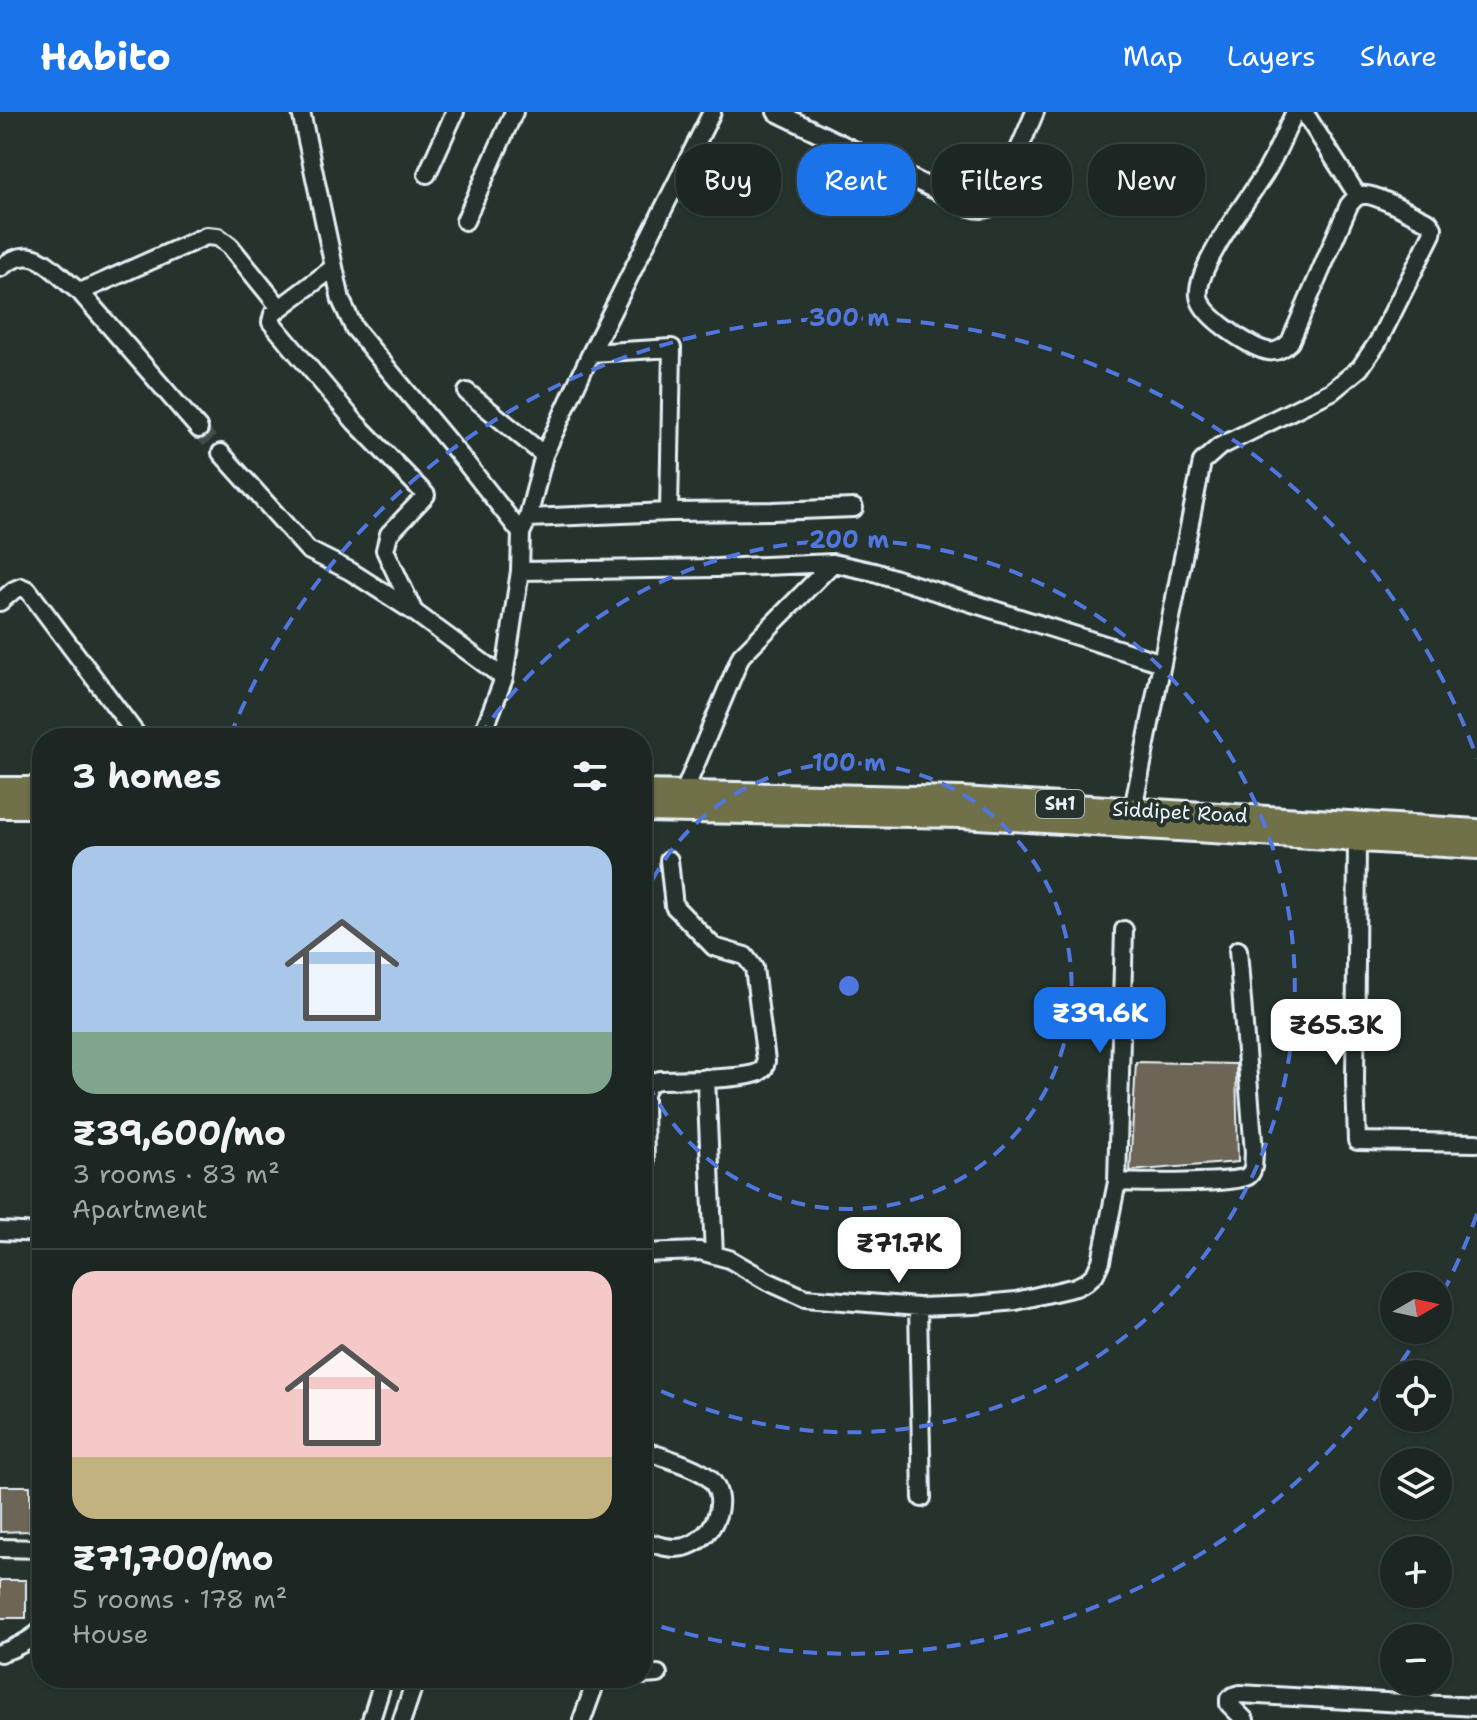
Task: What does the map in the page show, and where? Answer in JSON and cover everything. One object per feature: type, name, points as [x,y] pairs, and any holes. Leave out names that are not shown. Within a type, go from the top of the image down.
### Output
[{"type":"main road","points":[[0,788],[32,788]]},
{"type":"main road","name":"Siddipet Road","points":[[652,791],[962,798],[1477,830]]},
{"type":"main road","points":[[0,807],[32,807]]},
{"type":"main road","name":"Siddipet Road","points":[[652,811],[961,817],[1477,848]]},
{"type":"street","points":[[301,112],[333,268],[341,300],[354,328],[466,463],[524,526]]},
{"type":"street","points":[[427,174],[455,112]]},
{"type":"street","points":[[465,221],[514,112]]},
{"type":"street","points":[[485,728],[504,678],[524,526],[544,455],[591,353],[712,112]]},
{"type":"street","points":[[776,112],[970,207],[987,209],[995,205],[1035,112]]},
{"type":"street","points":[[1133,809],[1202,462],[1219,447],[1332,391],[1360,368],[1378,342],[1432,234],[1433,228],[1429,222],[1369,194],[1358,196],[1349,205],[1290,342],[1275,352],[1267,352],[1249,343],[1204,310],[1199,296],[1201,277],[1233,219],[1266,171],[1295,112]]},
{"type":"street","points":[[1304,112],[1358,196]]},
{"type":"street","points":[[80,292],[206,236],[218,237],[230,246],[280,308]]},
{"type":"street","points":[[0,268],[12,258],[26,255],[39,258],[80,292],[199,429]]},
{"type":"street","points":[[333,268],[273,314],[271,322],[347,413],[426,495],[389,534],[385,550],[414,612]]},
{"type":"street","points":[[591,353],[672,348],[669,512]]},
{"type":"street","points":[[467,392],[544,455]]},
{"type":"street","points":[[221,453],[308,550],[350,571],[414,612],[504,678]]},
{"type":"street","points":[[524,526],[669,512],[854,508]]},
{"type":"street","points":[[520,571],[833,563],[874,572],[1162,663]]},
{"type":"street","points":[[684,792],[741,656],[833,563]]},
{"type":"street","points":[[0,602],[14,590],[21,587],[28,590],[132,728]]},
{"type":"street","points":[[1357,841],[1357,1141],[1477,1143]]},
{"type":"street","points":[[652,1081],[743,1076],[765,1067],[754,968],[745,956],[714,947],[674,906],[669,860]]},
{"type":"street","points":[[652,1253],[700,1251],[729,1259],[805,1298],[918,1307],[1016,1301],[1086,1282],[1095,1274],[1101,1261],[1117,1182],[1124,930]]},
{"type":"street","points":[[1117,1182],[1238,1179],[1251,1173],[1254,1153],[1238,950]]},
{"type":"street","points":[[706,1078],[714,1255]]},
{"type":"street","points":[[0,1231],[32,1233]]},
{"type":"street","points":[[918,1307],[922,1498]]},
{"type":"street","points":[[652,1454],[704,1474],[717,1488],[721,1504],[713,1523],[699,1542],[669,1548],[652,1543]]},
{"type":"street","points":[[0,1548],[32,1549]]},
{"type":"street","points":[[0,1653],[32,1637]]},
{"type":"street","points":[[371,1720],[381,1688]]},
{"type":"street","points":[[402,1720],[413,1688]]},
{"type":"street","points":[[582,1720],[594,1688]]},
{"type":"street","points":[[1245,1720],[1229,1704],[1233,1696],[1477,1707]]},
{"type":"building","points":[[1136,1062],[1236,1064],[1238,1162],[1130,1171]]},
{"type":"building","points":[[0,1486],[30,1486],[30,1531],[0,1532]]},
{"type":"building","points":[[0,1580],[26,1580],[26,1618],[0,1618]]},
{"type":"tunnel","points":[[199,429],[221,453]]}]
